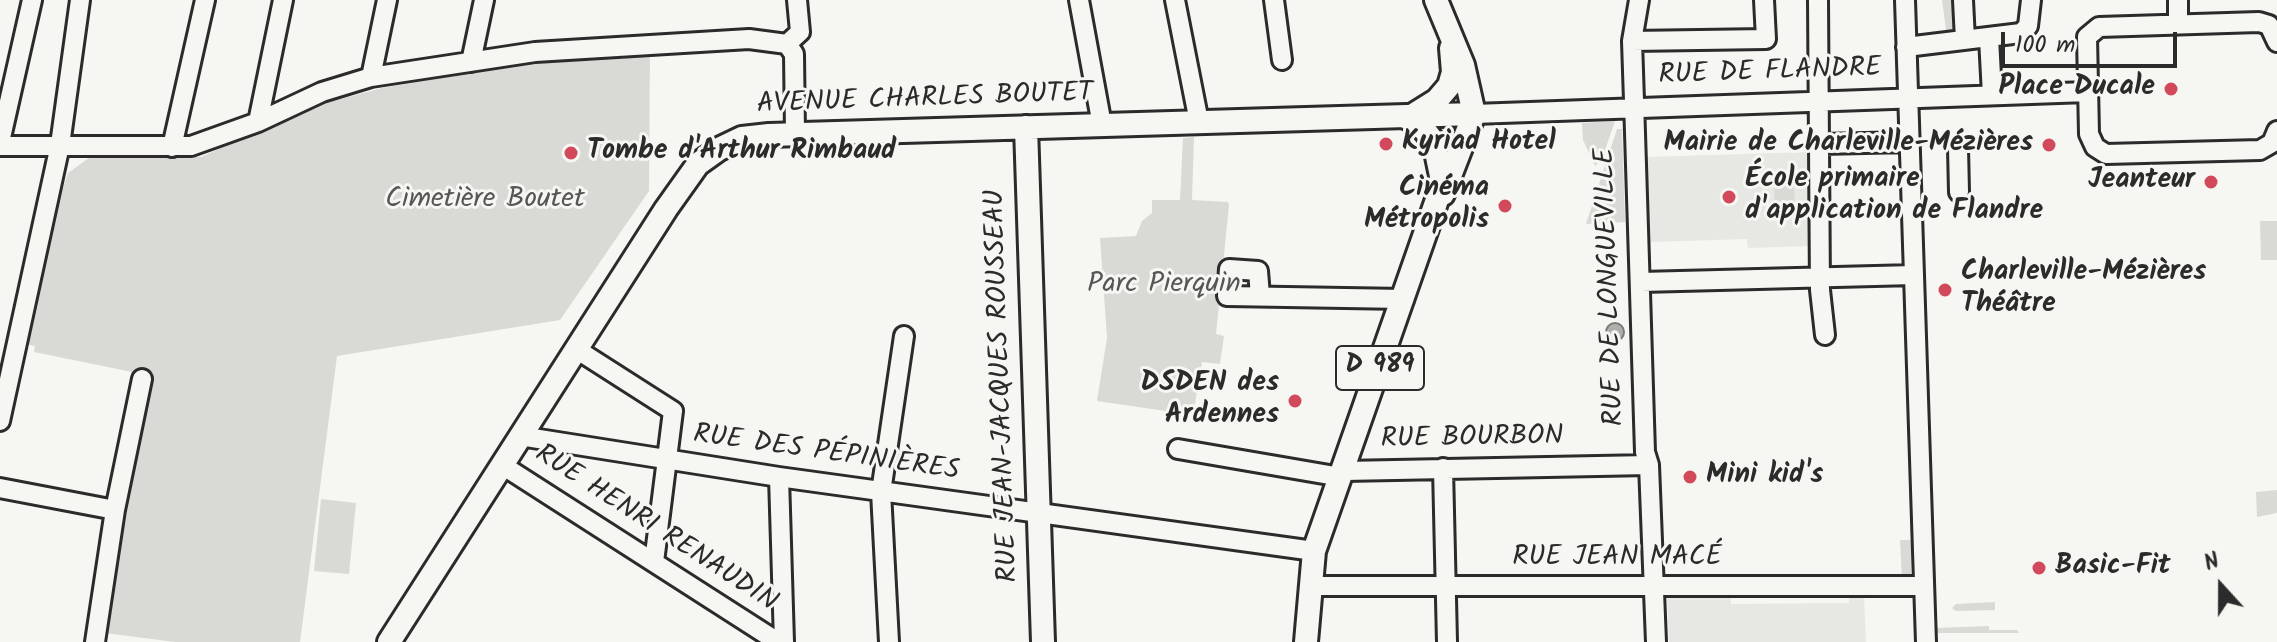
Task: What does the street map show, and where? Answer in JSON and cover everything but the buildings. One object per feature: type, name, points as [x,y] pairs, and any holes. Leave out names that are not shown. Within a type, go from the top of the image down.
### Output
[{"type":"main road","points":[[1435,206],[1462,153],[1474,114],[1472,92],[1438,4]]},
{"type":"main road","points":[[1435,206],[1441,176],[1434,142],[1419,123],[1408,116],[1437,100],[1449,86],[1453,72],[1438,4]]},
{"type":"main road","name":"AVENUE CHARLES BOUTET","points":[[389,642],[698,164],[742,138],[795,133],[1474,114]]},
{"type":"main road","name":"RUE JEAN-JACQUES ROUSSEAU","points":[[1026,127],[1043,642]]},
{"type":"main road","name":"D 989","points":[[1306,642],[1314,551],[1435,206]]},
{"type":"street","points":[[32,0],[0,144],[172,147],[205,143],[322,92],[371,77],[535,52],[749,39],[787,44],[794,54],[795,133]]},
{"type":"street","points":[[0,421],[60,145],[80,0]]},
{"type":"street","points":[[172,147],[205,0]]},
{"type":"street","points":[[258,122],[283,0]]},
{"type":"street","points":[[371,77],[387,0]]},
{"type":"street","points":[[471,62],[484,0]]},
{"type":"street","points":[[787,44],[800,32],[797,0]]},
{"type":"street","points":[[1079,0],[1102,125]]},
{"type":"street","points":[[1175,0],[1199,122]]},
{"type":"street","points":[[1274,0],[1282,60]]},
{"type":"street","name":"RUE DE LONGUEVILLE","points":[[1639,0],[1632,41],[1645,452],[1649,465],[1656,642]]},
{"type":"street","points":[[1632,41],[1766,39],[1764,0]]},
{"type":"street","points":[[1818,0],[1825,335]]},
{"type":"street","points":[[1905,0],[1926,642]]},
{"type":"street","points":[[1963,0],[1965,40]]},
{"type":"street","points":[[1906,47],[2021,33],[2028,26],[2031,0]]},
{"type":"street","points":[[2178,0],[2178,24]]},
{"type":"street","points":[[2277,42],[2269,25],[2259,22],[2099,27],[2087,37],[2089,134],[2095,147],[2106,154],[2260,150],[2272,143],[2277,131]]},
{"type":"street","points":[[1989,38],[1992,95]]},
{"type":"street","name":"RUE DE FLANDRE","points":[[1634,107],[2087,92]]},
{"type":"street","name":"AVENUE CHARLES BOUTET","points":[[1474,114],[1634,107]]},
{"type":"street","points":[[1821,144],[1909,142]]},
{"type":"street","points":[[1958,148],[1959,192]]},
{"type":"street","points":[[1641,282],[1914,275]]},
{"type":"street","points":[[1260,296],[1404,299]]},
{"type":"street","points":[[889,642],[881,492],[904,336]]},
{"type":"street","points":[[576,349],[673,411],[654,562]]},
{"type":"street","points":[[95,642],[115,510],[142,379]]},
{"type":"street","name":"RUE DES PÉPINIÈRES","points":[[520,436],[1038,515],[1314,551]]},
{"type":"street","name":"RUE BOURBON","points":[[1178,449],[1342,474],[1443,468],[1649,465]]},
{"type":"street","name":"RUE HENRI RENAUDIN","points":[[502,465],[781,642]]},
{"type":"street","points":[[1443,468],[1447,642]]},
{"type":"street","points":[[779,477],[781,642]]},
{"type":"street","points":[[0,488],[115,510]]},
{"type":"street","name":"RUE JEAN MACÉ","points":[[1310,586],[1924,586]]},
{"type":"shaded area","name":"École primaire d'application de Flandre","points":[[1809,152],[1812,246],[1748,248],[1747,239],[1650,242],[1647,157]]},
{"type":"shaded area","points":[[1615,323],[1624,332],[1615,341],[1606,332]]},
{"type":"shaded area","points":[[1667,596],[1731,596],[1731,604],[1849,603],[1849,596],[1864,596],[1866,642],[1669,642]]},
{"type":"green space","points":[[1942,0],[1956,0],[1957,32],[1947,37]]},
{"type":"green space","name":"Cimetière Boutet","points":[[650,49],[649,191],[560,320],[337,356],[300,642],[175,642],[105,633],[152,376],[34,352],[35,346],[26,344],[50,226],[68,173],[93,155],[201,157],[315,106],[382,88],[570,56]]},
{"type":"green space","points":[[1615,121],[1602,159],[1595,166],[1583,140],[1582,123]]},
{"type":"green space","points":[[1617,129],[1622,129],[1625,222],[1586,224]]},
{"type":"green space","name":"Parc Pierquin","points":[[1194,137],[1192,200],[1228,202],[1229,205],[1216,334],[1224,336],[1220,364],[1202,362],[1193,415],[1097,401],[1107,338],[1100,238],[1136,236],[1142,221],[1152,213],[1152,200],[1180,200],[1183,138]]},
{"type":"green space","points":[[1794,178],[1795,218],[1775,219],[1774,179]]},
{"type":"green space","points":[[2260,221],[2277,221],[2277,260],[2261,260]]},
{"type":"green space","points":[[2277,490],[2277,513],[2257,517],[2256,492]]},
{"type":"green space","points":[[321,499],[356,503],[349,574],[314,571]]},
{"type":"green space","points":[[1900,540],[1912,540],[1911,575],[1907,579],[1902,579]]},
{"type":"green space","points":[[1995,602],[1995,610],[1956,611],[1952,608],[1956,604]]},
{"type":"green space","points":[[1989,626],[1989,630],[2017,630],[2019,633],[1935,633],[1935,628]]},
{"type":"place","name":"Place Ducale","points":[[2171,89]]},
{"type":"place","name":"Kyriad Hotel","points":[[1386,144]]},
{"type":"place","name":"Mairie de Charleville-Mézières","points":[[2049,145]]},
{"type":"place","name":"Tombe d'Arthur Rimbaud","points":[[571,153]]},
{"type":"place","name":"Jeanteur","points":[[2211,182]]},
{"type":"place","name":"École primaire d'application de Flandre","points":[[1729,197]]},
{"type":"place","name":"Cinéma Métropolis","points":[[1505,206]]},
{"type":"place","name":"Charleville-Mézières Théâtre","points":[[1945,290]]},
{"type":"place","name":"DSDEN des Ardennes","points":[[1295,401]]},
{"type":"place","name":"Mini kid's","points":[[1690,477]]},
{"type":"place","name":"Basic-Fit","points":[[2039,568]]}]
